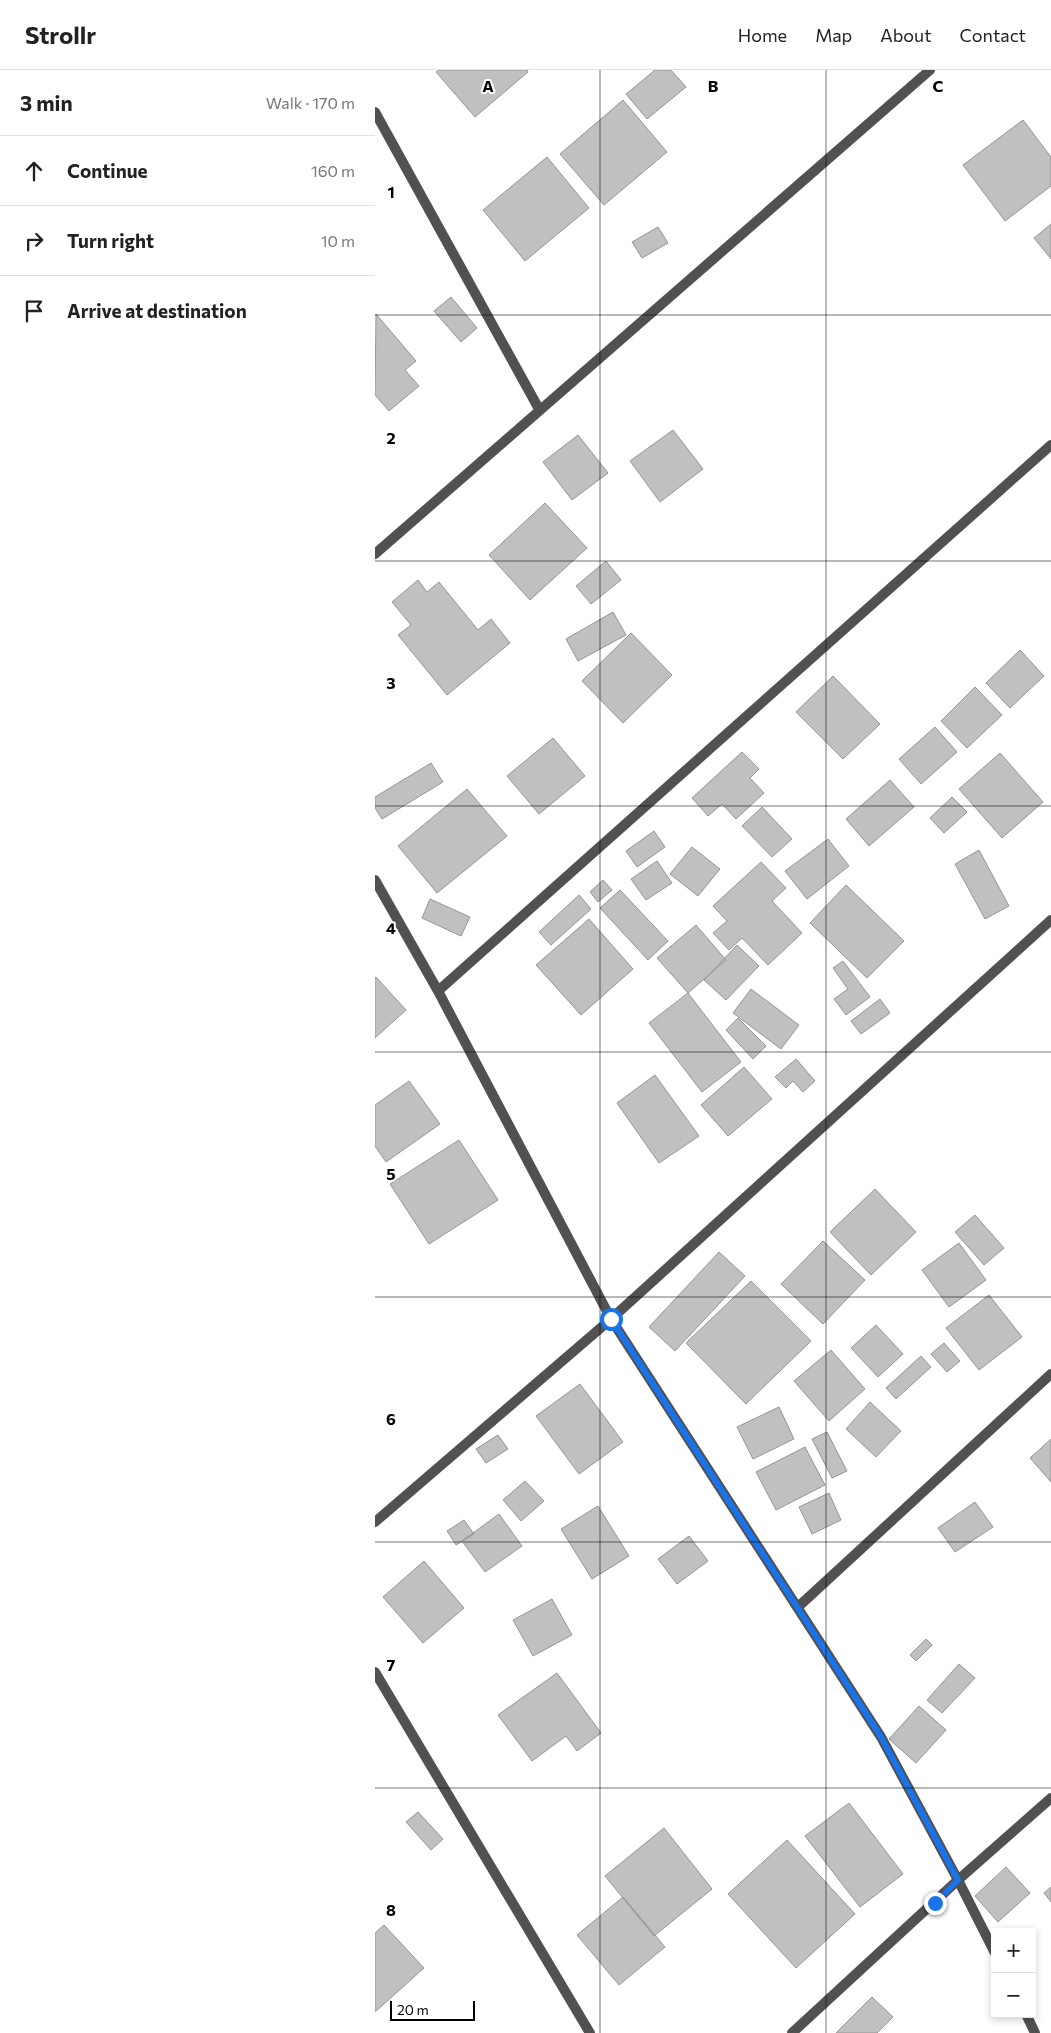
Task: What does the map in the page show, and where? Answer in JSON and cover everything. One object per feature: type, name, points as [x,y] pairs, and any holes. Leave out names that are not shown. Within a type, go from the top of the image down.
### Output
[{"type":"street","points":[[375,554],[930,70]]},
{"type":"street","points":[[375,112],[539,409]]},
{"type":"street","points":[[438,990],[1051,445]]},
{"type":"street","points":[[375,880],[438,990],[611,1319],[881,1737],[991,1945]]},
{"type":"street","points":[[375,1522],[611,1319],[1051,920]]},
{"type":"street","points":[[798,1607],[1051,1374]]},
{"type":"street","points":[[375,1672],[590,2033]]},
{"type":"street","points":[[792,2033],[958,1880],[1051,1798]]},
{"type":"street","points":[[1027,2018],[1035,2033]]},
{"type":"building","points":[[439,70],[527,70],[528,72],[475,117],[436,72]]},
{"type":"building","points":[[655,70],[671,70],[686,87],[647,119],[626,94]]},
{"type":"building","points":[[623,100],[667,152],[604,205],[560,154]]},
{"type":"building","points":[[1023,120],[1051,157],[1051,186],[1005,221],[963,165]]},
{"type":"building","points":[[547,157],[589,208],[525,261],[483,210]]},
{"type":"building","points":[[1051,224],[1051,259],[1034,238]]},
{"type":"building","points":[[658,227],[668,243],[642,258],[632,242]]},
{"type":"building","points":[[451,297],[477,328],[461,342],[434,311]]},
{"type":"building","points":[[376,314],[416,361],[405,370],[419,386],[389,411],[375,395]]},
{"type":"building","points":[[673,430],[703,469],[660,502],[630,461]]},
{"type":"building","points":[[578,435],[608,473],[572,500],[543,462]]},
{"type":"building","points":[[545,503],[587,548],[530,600],[489,555]]},
{"type":"building","points":[[606,561],[621,580],[591,604],[576,586]]},
{"type":"building","points":[[418,580],[427,592],[439,582],[478,630],[491,619],[510,643],[447,695],[398,635],[411,625],[392,602]]},
{"type":"building","points":[[613,612],[626,635],[578,661],[566,639]]},
{"type":"building","points":[[631,633],[672,675],[623,723],[582,681]]},
{"type":"building","points":[[1020,650],[1044,676],[1010,708],[986,683]]},
{"type":"building","points":[[833,676],[880,724],[843,759],[796,712]]},
{"type":"building","points":[[975,687],[1002,715],[967,748],[941,721]]},
{"type":"building","points":[[935,727],[957,752],[921,784],[899,759]]},
{"type":"building","points":[[553,738],[585,776],[539,814],[507,776]]},
{"type":"building","points":[[742,752],[759,769],[750,778],[764,793],[736,819],[722,804],[708,816],[692,798]]},
{"type":"building","points":[[1000,753],[1043,802],[1002,838],[959,789]]},
{"type":"building","points":[[431,763],[443,782],[382,819],[375,808],[375,797]]},
{"type":"building","points":[[890,780],[914,807],[869,846],[846,819]]},
{"type":"building","points":[[467,789],[507,836],[437,893],[398,846]]},
{"type":"building","points":[[952,797],[967,812],[944,833],[930,818]]},
{"type":"building","points":[[762,807],[792,839],[772,857],[742,826]]},
{"type":"building","points":[[654,831],[665,847],[637,867],[626,851]]},
{"type":"building","points":[[828,839],[849,866],[807,899],[785,871]]},
{"type":"building","points":[[692,847],[720,869],[698,896],[670,874]]},
{"type":"building","points":[[979,850],[1009,906],[985,919],[955,864]]},
{"type":"building","points":[[657,861],[672,883],[646,900],[631,879]]},
{"type":"building","points":[[761,862],[786,888],[772,901],[802,933],[768,965],[742,938],[729,950],[713,933],[727,921],[713,906]]},
{"type":"building","points":[[603,880],[612,890],[598,902],[590,892]]},
{"type":"building","points":[[846,885],[904,941],[867,978],[810,923]]},
{"type":"building","points":[[620,890],[668,941],[648,960],[600,908]]},
{"type":"building","points":[[579,895],[591,909],[551,945],[539,932]]},
{"type":"building","points":[[430,899],[470,917],[461,936],[422,918]]},
{"type":"building","points":[[589,919],[633,969],[581,1015],[536,965]]},
{"type":"building","points":[[696,925],[726,960],[688,993],[657,958]]},
{"type":"building","points":[[737,945],[759,966],[726,1000],[704,980]]},
{"type":"building","points":[[843,961],[870,997],[846,1015],[834,999],[848,989],[833,968]]},
{"type":"building","points":[[375,978],[406,1010],[375,1038]]},
{"type":"building","points":[[751,989],[799,1025],[781,1049],[733,1013]]},
{"type":"building","points":[[688,993],[741,1062],[702,1092],[649,1023]]},
{"type":"building","points":[[880,999],[890,1013],[861,1034],[851,1021]]},
{"type":"building","points":[[738,1018],[766,1046],[753,1059],[726,1030]]},
{"type":"building","points":[[796,1059],[815,1081],[803,1092],[793,1081],[786,1088],[775,1077]]},
{"type":"building","points":[[744,1067],[772,1099],[728,1136],[701,1105]]},
{"type":"building","points":[[655,1075],[699,1136],[659,1163],[617,1103]]},
{"type":"building","points":[[409,1081],[440,1124],[386,1162],[375,1146],[375,1105]]},
{"type":"building","points":[[459,1140],[498,1200],[429,1244],[390,1184]]},
{"type":"building","points":[[875,1189],[916,1232],[871,1275],[830,1232]]},
{"type":"building","points":[[975,1215],[1004,1248],[984,1265],[955,1232]]},
{"type":"building","points":[[823,1241],[865,1280],[823,1324],[781,1284]]},
{"type":"building","points":[[959,1243],[986,1280],[949,1307],[922,1270]]},
{"type":"building","points":[[719,1252],[745,1276],[675,1351],[649,1327]]},
{"type":"building","points":[[751,1281],[811,1341],[746,1404],[686,1343]]},
{"type":"building","points":[[989,1295],[1022,1337],[979,1370],[946,1328]]},
{"type":"building","points":[[876,1325],[903,1354],[878,1377],[851,1348]]},
{"type":"building","points":[[944,1343],[960,1361],[947,1372],[931,1354]]},
{"type":"building","points":[[831,1350],[865,1389],[829,1421],[794,1381]]},
{"type":"building","points":[[921,1356],[931,1367],[896,1399],[886,1388]]},
{"type":"building","points":[[580,1384],[623,1442],[579,1474],[536,1416]]},
{"type":"building","points":[[870,1402],[901,1431],[876,1457],[846,1429]]},
{"type":"building","points":[[779,1407],[794,1439],[753,1459],[737,1427]]},
{"type":"building","points":[[827,1432],[847,1471],[832,1478],[812,1439]]},
{"type":"building","points":[[498,1435],[508,1449],[486,1463],[476,1449]]},
{"type":"building","points":[[1051,1439],[1051,1482],[1030,1458]]},
{"type":"building","points":[[805,1447],[825,1485],[776,1510],[756,1472]]},
{"type":"building","points":[[525,1481],[544,1501],[521,1521],[503,1500]]},
{"type":"building","points":[[829,1493],[841,1520],[812,1534],[799,1507]]},
{"type":"building","points":[[975,1502],[993,1527],[955,1552],[938,1528]]},
{"type":"building","points":[[598,1506],[629,1556],[592,1579],[561,1529]]},
{"type":"building","points":[[499,1514],[522,1546],[485,1572],[462,1541]]},
{"type":"building","points":[[464,1520],[474,1534],[456,1545],[447,1531]]},
{"type":"building","points":[[689,1536],[708,1561],[677,1584],[658,1559]]},
{"type":"building","points":[[424,1561],[464,1608],[423,1643],[383,1597]]},
{"type":"building","points":[[552,1599],[572,1635],[533,1656],[513,1620]]},
{"type":"building","points":[[926,1639],[932,1645],[916,1661],[910,1655]]},
{"type":"building","points":[[959,1664],[975,1678],[942,1713],[927,1700]]},
{"type":"building","points":[[557,1673],[601,1733],[577,1751],[566,1736],[532,1761],[498,1715]]},
{"type":"building","points":[[919,1706],[946,1730],[916,1763],[889,1739]]},
{"type":"building","points":[[849,1803],[903,1874],[860,1907],[805,1836]]},
{"type":"building","points":[[418,1812],[443,1839],[431,1850],[406,1822]]},
{"type":"building","points":[[664,1828],[712,1889],[654,1936],[605,1876]]},
{"type":"building","points":[[787,1840],[855,1914],[796,1968],[728,1894]]},
{"type":"building","points":[[1006,1867],[1030,1893],[998,1922],[975,1896]]},
{"type":"building","points":[[1051,1887],[1051,1902],[1044,1893]]},
{"type":"building","points":[[623,1897],[665,1947],[619,1985],[577,1935]]},
{"type":"building","points":[[384,1925],[424,1968],[375,2012],[375,1933]]},
{"type":"building","points":[[872,1997],[893,2017],[877,2033],[836,2033]]},
{"type":"route","points":[[611,1319],[881,1737],[958,1880],[935,1903]]}]
